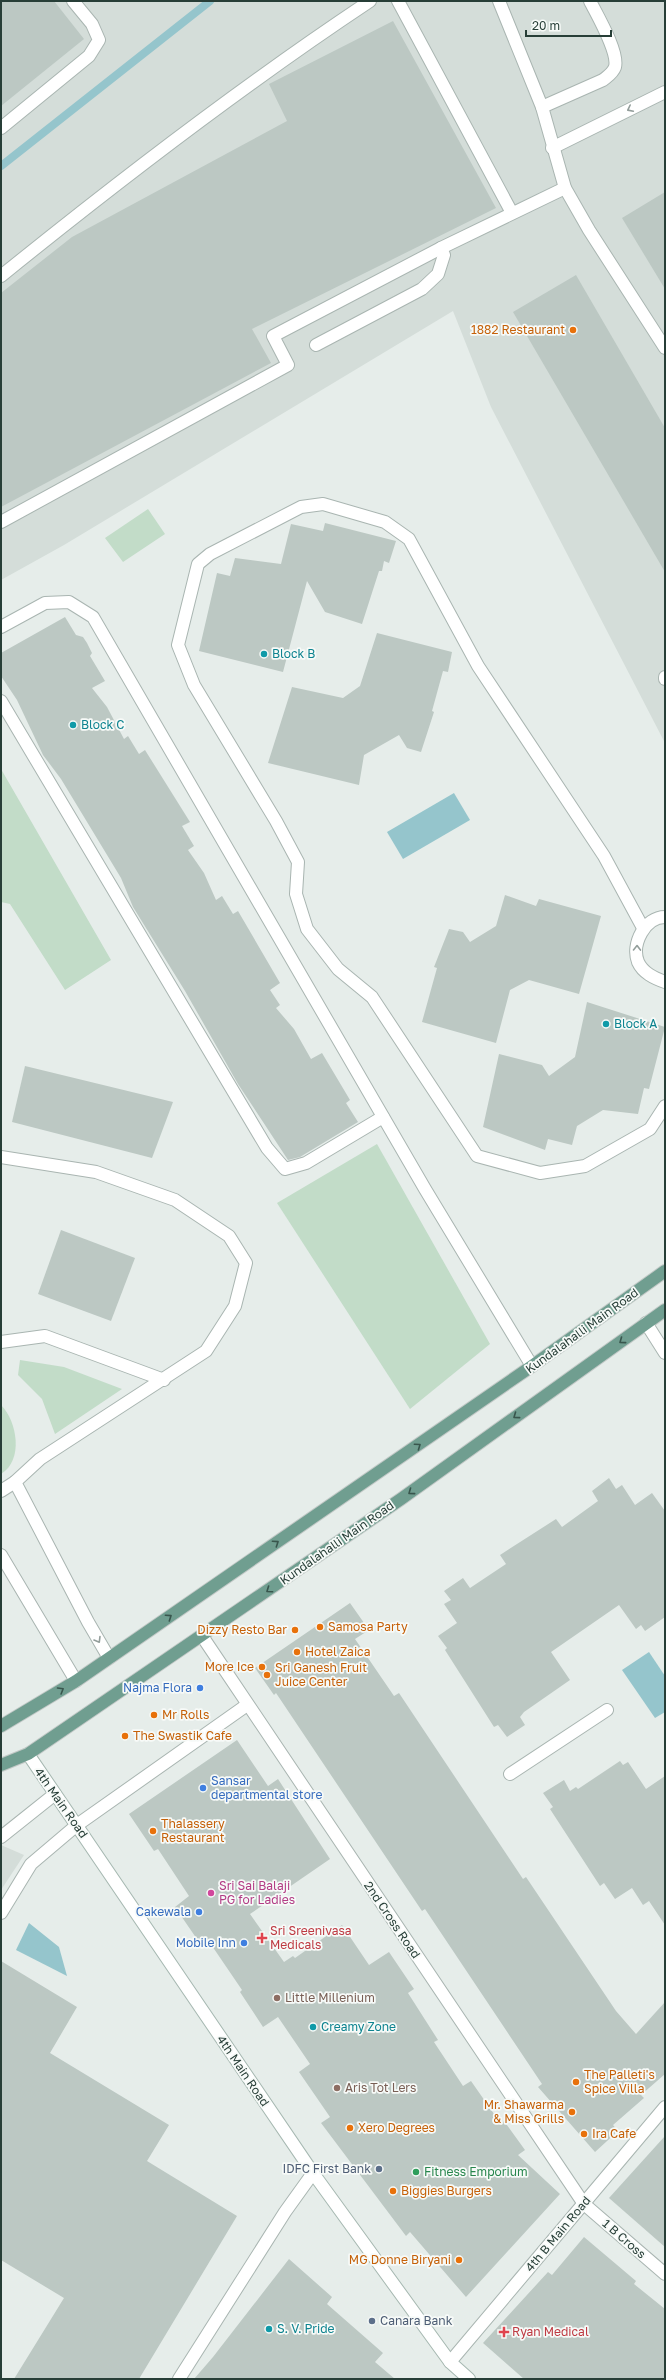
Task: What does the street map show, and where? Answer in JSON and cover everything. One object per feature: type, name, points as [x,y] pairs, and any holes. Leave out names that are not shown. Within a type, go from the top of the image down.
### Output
[{"type":"main road","name":"Kundalahalli Main Road","points":[[1,1726],[76,1681],[532,1366],[665,1271]]},
{"type":"main road","name":"Kundalahalli Main Road","points":[[1,1765],[28,1754],[202,1636],[401,1499],[665,1310]]},
{"type":"street","points":[[1,128],[89,56],[99,40],[92,24],[73,1]]},
{"type":"street","points":[[1,276],[97,198],[283,59],[370,1]]},
{"type":"street","points":[[398,1],[512,213]]},
{"type":"street","points":[[499,1],[542,107],[552,148],[565,188],[589,230],[665,348]]},
{"type":"street","points":[[542,107],[603,80],[611,74],[615,67],[613,48],[590,1]]},
{"type":"street","points":[[552,148],[665,92]]},
{"type":"street","points":[[1,522],[288,365],[272,336],[441,248],[565,188]]},
{"type":"street","points":[[316,345],[422,289],[438,274],[444,255],[441,248]]},
{"type":"street","points":[[643,928],[604,856],[478,666],[409,539],[385,522],[324,504],[301,507],[210,554],[198,564],[178,645],[194,685],[276,821],[298,862],[296,894],[307,928],[338,969],[372,997],[476,1156],[540,1173],[585,1166],[650,1129],[665,1106]]},
{"type":"street","points":[[1,627],[45,602],[69,602],[93,617],[383,1117],[532,1366]]},
{"type":"street","points":[[1,700],[267,1148],[285,1169],[306,1163],[383,1117]]},
{"type":"street","points":[[665,917],[660,917],[643,928],[636,944],[638,962],[649,975],[665,982]]},
{"type":"street","points":[[1,1157],[96,1172],[175,1200],[229,1236],[246,1263],[235,1306],[206,1351],[164,1380],[40,1459],[15,1482],[1,1491]]},
{"type":"street","points":[[646,1323],[665,1353]]},
{"type":"street","points":[[1,1342],[45,1336],[164,1380]]},
{"type":"street","points":[[15,1482],[88,1622],[109,1658]]},
{"type":"street","points":[[1,1555],[76,1681]]},
{"type":"street","name":"2nd Cross Road","points":[[202,1636],[584,2204]]},
{"type":"street","points":[[1,1913],[31,1864],[77,1825],[247,1704]]},
{"type":"street","points":[[510,1774],[607,1710]]},
{"type":"street","name":"4th Main Road","points":[[28,1754],[313,2173],[450,2362],[469,2379]]},
{"type":"street","points":[[1,1837],[55,1794]]},
{"type":"street","name":"4th B Main Road","points":[[450,2362],[665,2107]]},
{"type":"street","points":[[179,2379],[285,2212],[313,2173]]},
{"type":"street","name":"1 B Cross","points":[[584,2204],[665,2274]]},
{"type":"shaded area","points":[[1,1],[665,1],[665,743],[491,407],[453,311],[64,545],[1,580]]},
{"type":"shaded area","points":[[1,1845],[24,1855],[1,1890]]},
{"type":"green space","points":[[148,509],[165,534],[123,562],[105,538]]},
{"type":"green space","points":[[1,769],[111,960],[65,990],[10,904],[1,902]]},
{"type":"green space","points":[[377,1144],[490,1344],[410,1409],[277,1203]]},
{"type":"green space","points":[[20,1360],[64,1367],[122,1389],[55,1434],[42,1399],[18,1375]]},
{"type":"green space","points":[[1,1405],[7,1412],[11,1421],[16,1440],[13,1460],[8,1468],[1,1474]]},
{"type":"water","points":[[454,793],[470,820],[403,859],[387,832]]},
{"type":"water","points":[[649,1652],[665,1676],[665,1712],[655,1718],[622,1670]]},
{"type":"water","points":[[29,1923],[59,1947],[67,1976],[16,1950]]},
{"type":"building","points":[[1,1],[54,1],[84,39],[1,106]]},
{"type":"building","points":[[393,21],[496,208],[252,329],[271,363],[1,507],[1,293],[72,237],[287,121],[269,84]]},
{"type":"building","points":[[665,192],[665,289],[622,218]]},
{"type":"building","points":[[576,275],[665,428],[665,572],[513,312]]},
{"type":"building","points":[[325,523],[396,541],[389,563],[384,561],[382,571],[379,571],[362,624],[325,612],[307,581],[283,672],[199,651],[217,573],[230,576],[235,558],[281,564],[291,524],[323,531]]},
{"type":"building","points":[[65,617],[76,635],[83,637],[87,643],[92,653],[90,656],[105,681],[92,688],[107,707],[124,739],[128,736],[139,754],[145,750],[190,822],[182,826],[194,846],[188,850],[204,873],[216,900],[222,896],[233,914],[238,911],[280,983],[270,990],[280,1005],[276,1008],[294,1029],[311,1059],[322,1053],[350,1100],[346,1103],[358,1122],[300,1157],[288,1160],[238,1084],[185,991],[133,907],[121,878],[61,779],[43,755],[17,700],[1,676],[1,653]]},
{"type":"building","points":[[377,633],[452,652],[448,672],[443,671],[432,711],[434,712],[421,752],[407,748],[399,735],[364,755],[359,785],[268,763],[292,687],[343,698],[360,686]]},
{"type":"building","points":[[505,895],[536,906],[539,899],[601,916],[579,994],[529,980],[510,990],[496,1043],[422,1022],[437,968],[434,967],[449,929],[463,932],[470,942],[496,926]]},
{"type":"building","points":[[587,1002],[665,1027],[649,1089],[644,1088],[638,1114],[603,1110],[577,1126],[572,1145],[548,1139],[545,1150],[483,1127],[499,1054],[542,1065],[549,1076],[575,1057]]},
{"type":"building","points":[[25,1066],[173,1102],[152,1158],[12,1122]]},
{"type":"building","points":[[61,1230],[135,1258],[111,1321],[38,1294]]},
{"type":"building","points":[[609,1478],[616,1489],[622,1485],[635,1505],[652,1493],[665,1511],[665,1617],[645,1631],[641,1625],[636,1629],[619,1605],[551,1652],[570,1680],[524,1712],[520,1717],[525,1725],[507,1737],[498,1725],[494,1727],[445,1650],[447,1648],[438,1636],[457,1623],[444,1604],[451,1600],[444,1591],[463,1578],[470,1588],[506,1564],[500,1555],[556,1519],[562,1527],[598,1501],[592,1491]]},
{"type":"building","points":[[350,1603],[369,1630],[355,1639],[394,1696],[399,1693],[523,1879],[526,1877],[616,2011],[636,2034],[665,2002],[665,2074],[641,2095],[644,2098],[613,2125],[618,2131],[595,2152],[538,2087],[542,2084],[425,1909],[422,1911],[276,1693],[274,1695],[255,1668]]},
{"type":"building","points":[[237,1740],[268,1786],[278,1779],[330,1859],[250,1914],[284,1962],[293,1956],[295,1958],[342,1925],[369,1965],[389,1952],[414,1989],[408,1993],[438,2040],[434,2042],[463,2086],[471,2081],[501,2124],[504,2121],[525,2150],[518,2155],[560,2194],[466,2297],[410,2232],[406,2236],[321,2123],[330,2117],[299,2072],[310,2064],[278,2017],[263,2027],[240,1992],[242,1990],[208,1940],[201,1945],[175,1907],[189,1896],[158,1849],[154,1851],[129,1814]]},
{"type":"building","points":[[620,1761],[623,1765],[628,1762],[646,1789],[665,1776],[665,1925],[649,1901],[643,1905],[632,1888],[615,1899],[604,1883],[600,1886],[550,1809],[553,1807],[543,1793],[564,1780],[570,1791],[576,1787],[578,1789]]},
{"type":"building","points":[[1,1961],[77,2007],[50,2053],[169,2125],[147,2161],[237,2216],[139,2379],[14,2379],[64,2298],[1,2260]]},
{"type":"building","points":[[665,2136],[665,2247],[609,2198]]},
{"type":"building","points":[[584,2237],[636,2281],[634,2284],[665,2309],[665,2379],[524,2379],[483,2343],[548,2272],[552,2275]]},
{"type":"building","points":[[289,2259],[332,2297],[327,2304],[383,2353],[375,2362],[395,2379],[194,2379],[213,2357]]},
{"type":"waterway","points":[[1,166],[210,1]]},
{"type":"place","name":"1882 Restaurant","points":[[573,330]]},
{"type":"place","name":"Block B","points":[[264,654]]},
{"type":"place","name":"Block C","points":[[73,725]]},
{"type":"place","name":"Block A","points":[[606,1024]]},
{"type":"place","name":"Samosa Party","points":[[320,1627]]},
{"type":"place","name":"Dizzy Resto Bar","points":[[295,1630]]},
{"type":"place","name":"Hotel Zaica","points":[[297,1652]]},
{"type":"place","name":"More Ice","points":[[262,1667]]},
{"type":"place","name":"Sri Ganesh Fruit Juice Center","points":[[267,1675]]},
{"type":"place","name":"Najma Flora","points":[[200,1688]]},
{"type":"place","name":"Mr Rolls","points":[[154,1715]]},
{"type":"place","name":"The Swastik Cafe","points":[[125,1736]]},
{"type":"place","name":"Sansar departmental store","points":[[203,1788]]},
{"type":"place","name":"Thalassery Restaurant","points":[[153,1831]]},
{"type":"place","name":"Sri Sai Balaji PG for Ladies","points":[[211,1893]]},
{"type":"place","name":"Cakewala","points":[[199,1912]]},
{"type":"place","name":"Sri Sreenivasa Medicals","points":[[262,1938]]},
{"type":"place","name":"Mobile Inn","points":[[244,1943]]},
{"type":"place","name":"Little Millenium","points":[[277,1998]]},
{"type":"place","name":"Creamy Zone","points":[[313,2027]]},
{"type":"place","name":"The Palleti's Spice Villa","points":[[576,2082]]},
{"type":"place","name":"Aris Tot Lers","points":[[337,2088]]},
{"type":"place","name":"Mr. Shawarma & Miss Grills","points":[[572,2112]]},
{"type":"place","name":"Xero Degrees","points":[[350,2128]]},
{"type":"place","name":"Ira Cafe","points":[[584,2134]]},
{"type":"place","name":"IDFC First Bank","points":[[379,2169]]},
{"type":"place","name":"Fitness Emporium","points":[[416,2172]]},
{"type":"place","name":"Biggies Burgers","points":[[393,2191]]},
{"type":"place","name":"MG Donne Biryani","points":[[459,2260]]},
{"type":"place","name":"Canara Bank","points":[[372,2321]]},
{"type":"place","name":"S. V. Pride","points":[[269,2329]]},
{"type":"place","name":"Ryan Medical","points":[[504,2332]]}]
